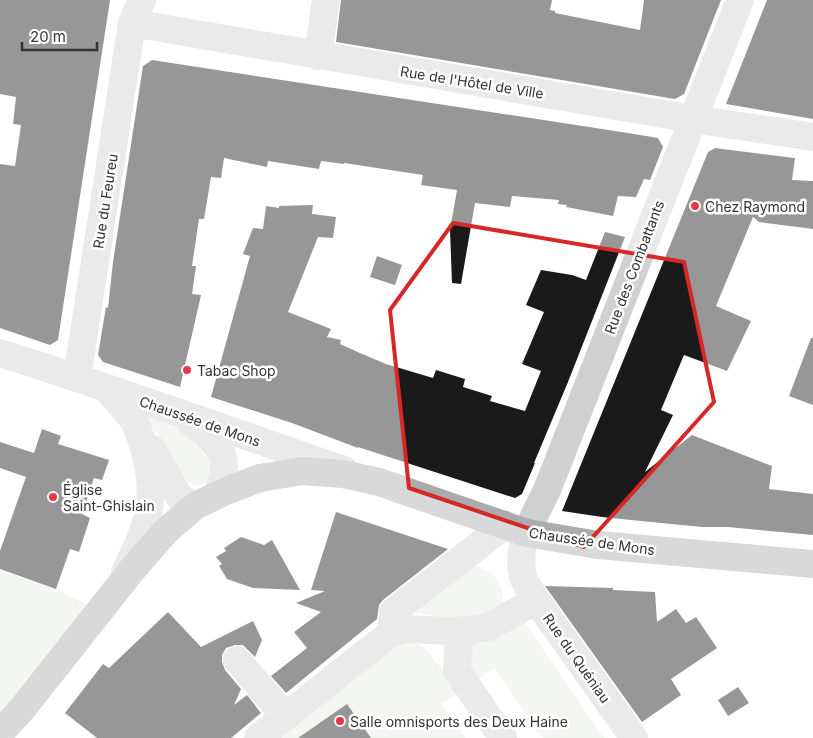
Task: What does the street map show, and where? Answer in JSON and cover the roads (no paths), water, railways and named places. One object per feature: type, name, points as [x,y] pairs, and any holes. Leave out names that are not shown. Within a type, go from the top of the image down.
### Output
[{"type":"main road","name":"Chaussée de Mons","points":[[0,733],[22,710],[119,586],[165,532],[206,500],[260,478],[302,471],[343,474],[379,482],[516,529],[598,545],[813,564]]},
{"type":"street","points":[[318,56],[326,0]]},
{"type":"street","name":"Rue des Combattants","points":[[523,576],[516,529],[547,490],[740,0]]},
{"type":"street","name":"Rue de l'Hôtel de Ville","points":[[137,12],[318,56],[692,119],[813,137]]},
{"type":"street","name":"Rue du Feureu","points":[[77,378],[137,12]]},
{"type":"street","name":"Chaussée de Mons","points":[[0,353],[379,482]]},
{"type":"street","name":"Chaussée de Mons","points":[[107,389],[134,420],[157,456],[180,498],[206,500]]},
{"type":"street","points":[[179,414],[210,437],[220,452],[226,466],[223,481],[206,500]]},
{"type":"street","name":"Chaussée de Mons","points":[[119,586],[144,531],[150,510],[152,490],[146,455],[134,420]]},
{"type":"street","points":[[390,633],[393,612],[516,529]]},
{"type":"street","name":"Rue du Quéniau","points":[[523,576],[536,600],[634,738]]},
{"type":"street","points":[[258,738],[390,633],[406,629],[470,630],[489,627],[536,600]]},
{"type":"street","points":[[470,630],[459,638],[457,671],[503,738]]},
{"type":"street","points":[[237,660],[285,716]]},
{"type":"place","name":"Chez Raymond","points":[[695,206]]},
{"type":"place","name":"Tabac Shop","points":[[187,370]]},
{"type":"place","name":"Église Saint-Ghislain","points":[[53,497]]},
{"type":"place","name":"Salle omnisports des Deux Haine","points":[[340,721]]}]
